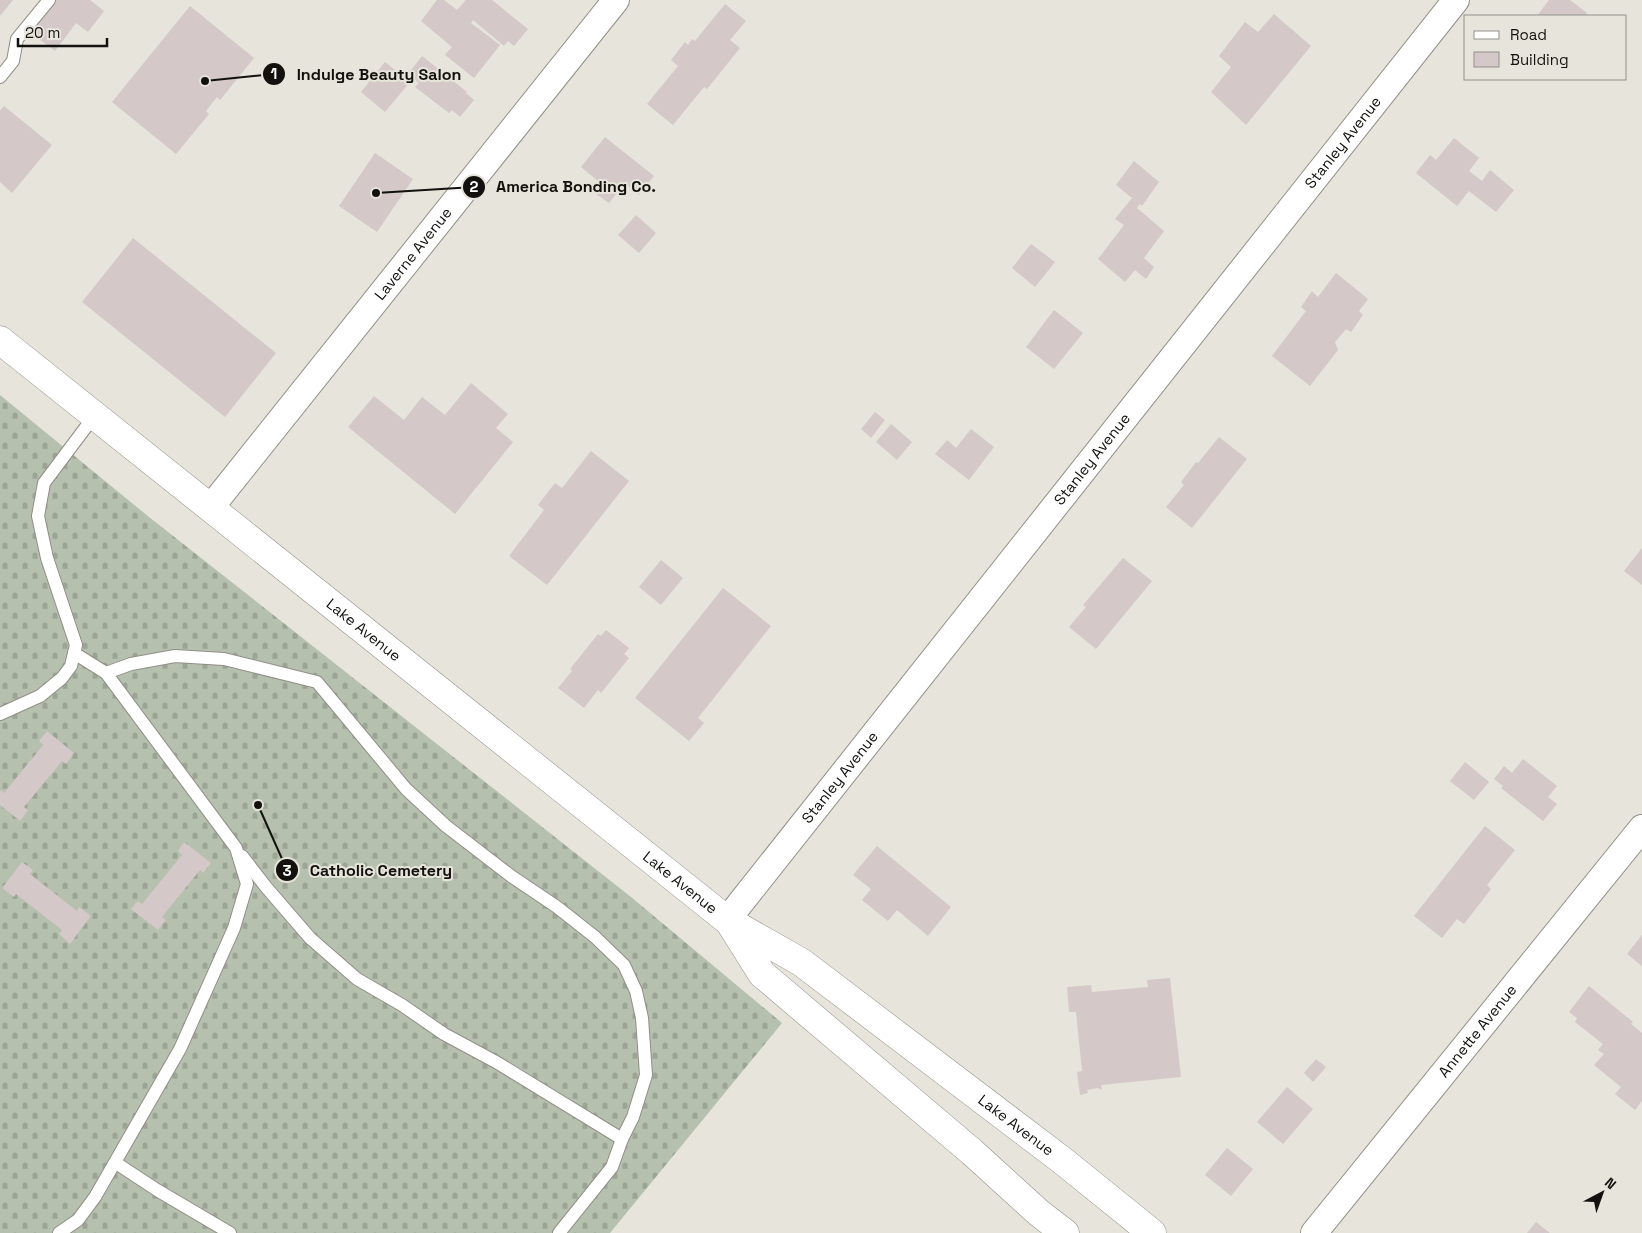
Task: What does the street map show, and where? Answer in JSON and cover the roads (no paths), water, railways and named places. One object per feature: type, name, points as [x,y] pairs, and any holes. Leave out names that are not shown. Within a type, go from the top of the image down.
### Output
[{"type":"main road","name":"Lake Avenue","points":[[0,340],[727,920],[801,962],[1063,1162],[1152,1233]]},
{"type":"main road","name":"Lake Avenue","points":[[727,920],[762,974],[1065,1233]]},
{"type":"street","name":"Laverne Avenue","points":[[211,508],[616,0]]},
{"type":"street","name":"Stanley Avenue","points":[[727,920],[1456,0]]},
{"type":"street","name":"Annette Avenue","points":[[1314,1233],[1642,828]]},
{"type":"lane","points":[[0,77],[13,61],[17,39],[49,0]]},
{"type":"lane","points":[[0,714],[40,696],[62,678],[71,666],[76,645],[47,558],[38,516],[44,484],[95,415]]},
{"type":"lane","points":[[74,653],[106,673],[266,887],[310,938],[357,979],[402,1005],[444,1034],[504,1067],[622,1139]]},
{"type":"lane","points":[[106,673],[131,664],[175,656],[224,659],[317,682],[412,795],[446,826],[510,876],[557,907],[595,937],[624,965],[636,991],[642,1018],[646,1075],[633,1117],[622,1139],[612,1167],[559,1233]]},
{"type":"lane","points":[[59,1233],[78,1220],[96,1197],[180,1049],[234,928],[247,884],[236,848]]},
{"type":"lane","points":[[116,1163],[157,1190],[230,1233]]},
{"type":"place","name":"Indulge Beauty Salon","points":[[205,81]]},
{"type":"place","name":"America Bonding Co.","points":[[376,193]]},
{"type":"place","name":"Catholic Cemetery","points":[[258,805]]}]
